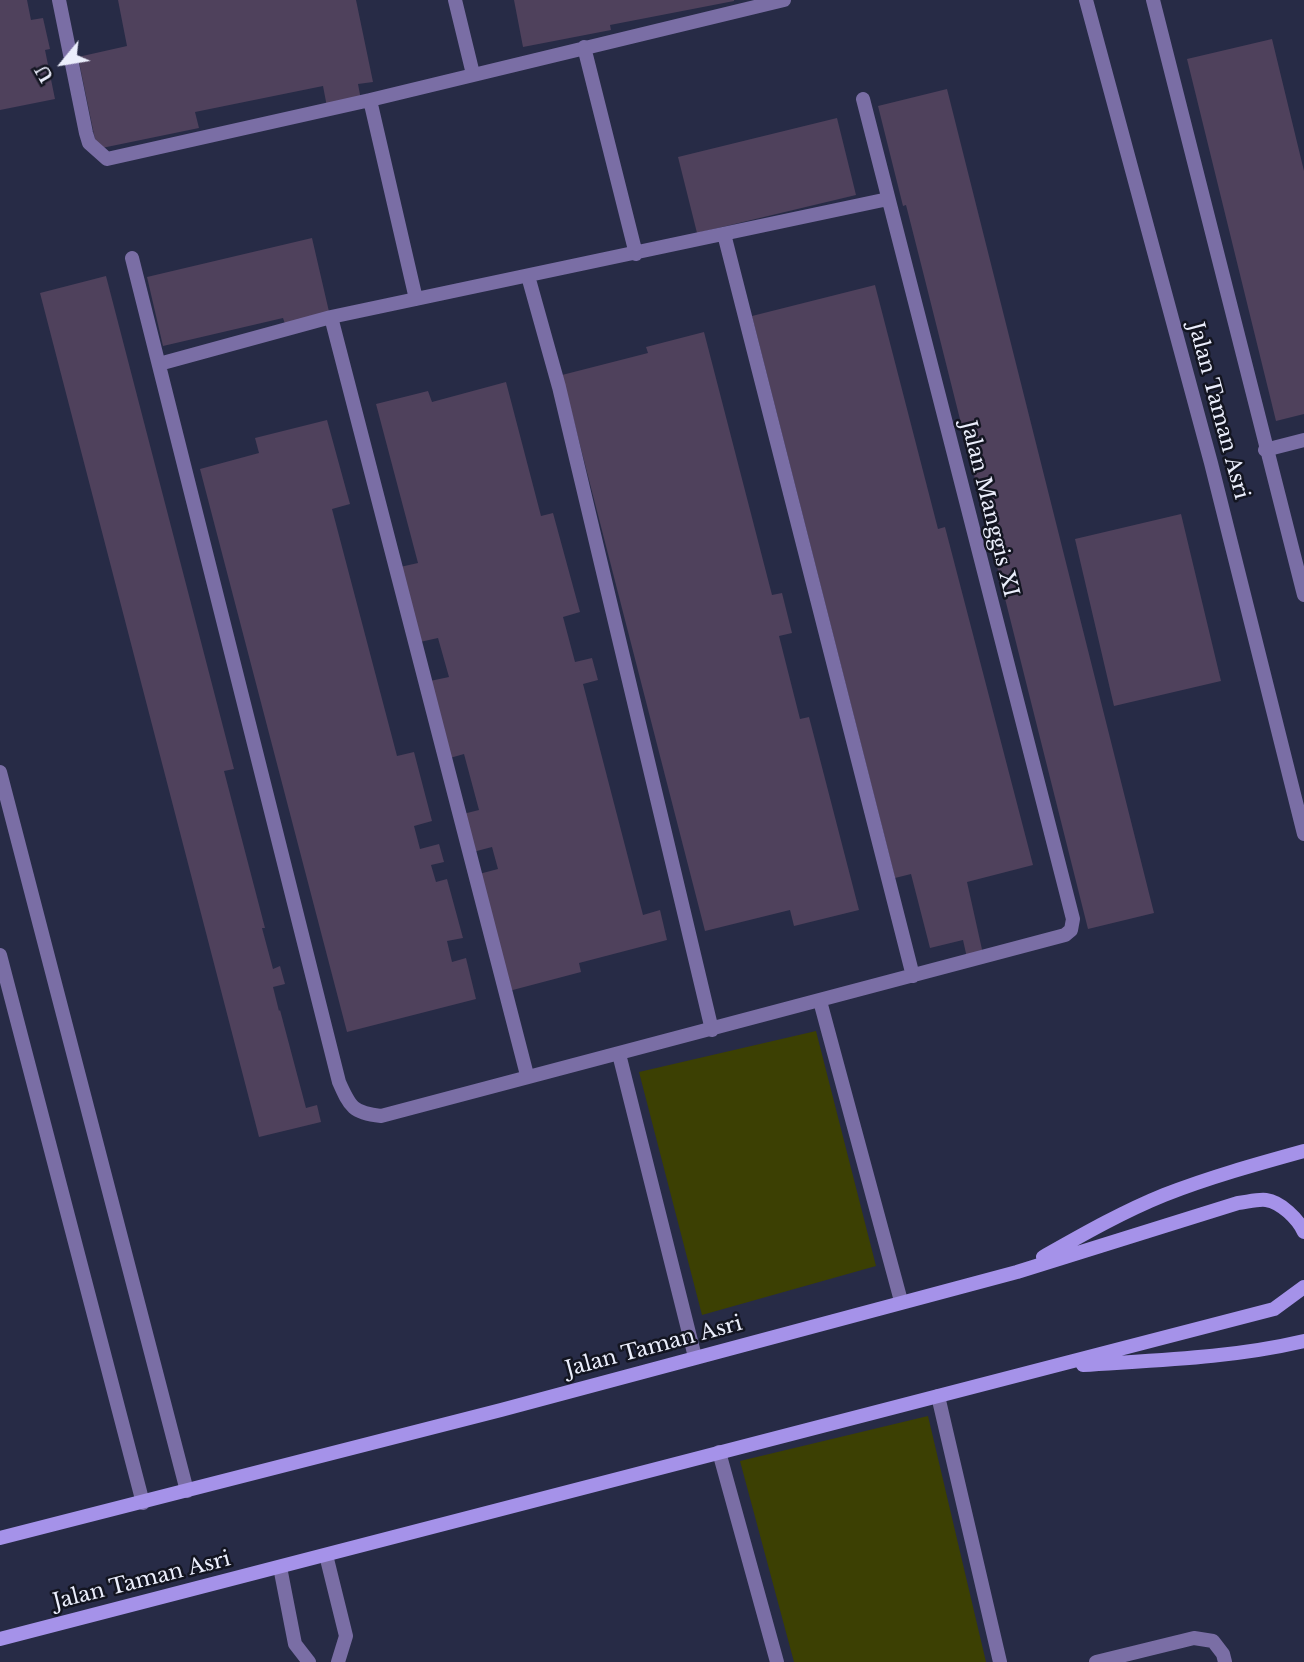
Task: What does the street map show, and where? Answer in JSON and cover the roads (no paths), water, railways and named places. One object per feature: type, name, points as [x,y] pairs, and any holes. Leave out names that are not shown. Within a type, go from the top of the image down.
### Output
[{"type":"main road","points":[[1017,1272],[1100,1224],[1163,1196],[1234,1171],[1304,1151]]},
{"type":"main road","name":"Jalan Taman Asri","points":[[0,1538],[143,1503],[1017,1272],[1238,1203],[1268,1200],[1286,1211],[1304,1232]]},
{"type":"main road","name":"Jalan Taman Asri","points":[[0,1639],[1275,1309],[1304,1287]]},
{"type":"main road","points":[[1050,1367],[1212,1357],[1304,1341]]},
{"type":"street","points":[[59,0],[86,134],[89,143],[107,159],[370,100],[784,0]]},
{"type":"street","points":[[455,0],[472,74]]},
{"type":"street","name":"Jalan Taman Asri","points":[[1086,0],[1211,463],[1304,834]]},
{"type":"street","name":"Jalan Taman Asri","points":[[1153,0],[1304,596]]},
{"type":"street","points":[[584,47],[636,254]]},
{"type":"street","name":"Jalan Manggis XI","points":[[863,99],[1073,919],[1071,930],[1065,935],[914,976]]},
{"type":"street","points":[[370,100],[416,299]]},
{"type":"street","points":[[159,364],[331,317],[888,199]]},
{"type":"street","points":[[132,258],[339,1082],[349,1105],[364,1114],[382,1116],[914,976],[724,234]]},
{"type":"street","points":[[528,276],[559,387],[712,1030]]},
{"type":"street","points":[[331,317],[527,1076]]},
{"type":"street","points":[[1265,450],[1304,440]]},
{"type":"street","points":[[0,772],[187,1491]]},
{"type":"street","points":[[0,954],[143,1503]]},
{"type":"street","points":[[820,1001],[901,1301]]},
{"type":"street","points":[[619,1054],[695,1357]]},
{"type":"street","points":[[938,1396],[1000,1662]]},
{"type":"street","points":[[719,1452],[777,1662]]},
{"type":"street","points":[[326,1555],[346,1636],[338,1662]]},
{"type":"street","points":[[280,1567],[295,1644],[309,1662]]},
{"type":"street","points":[[1096,1662],[1195,1638],[1213,1641],[1223,1654],[1225,1662]]}]
